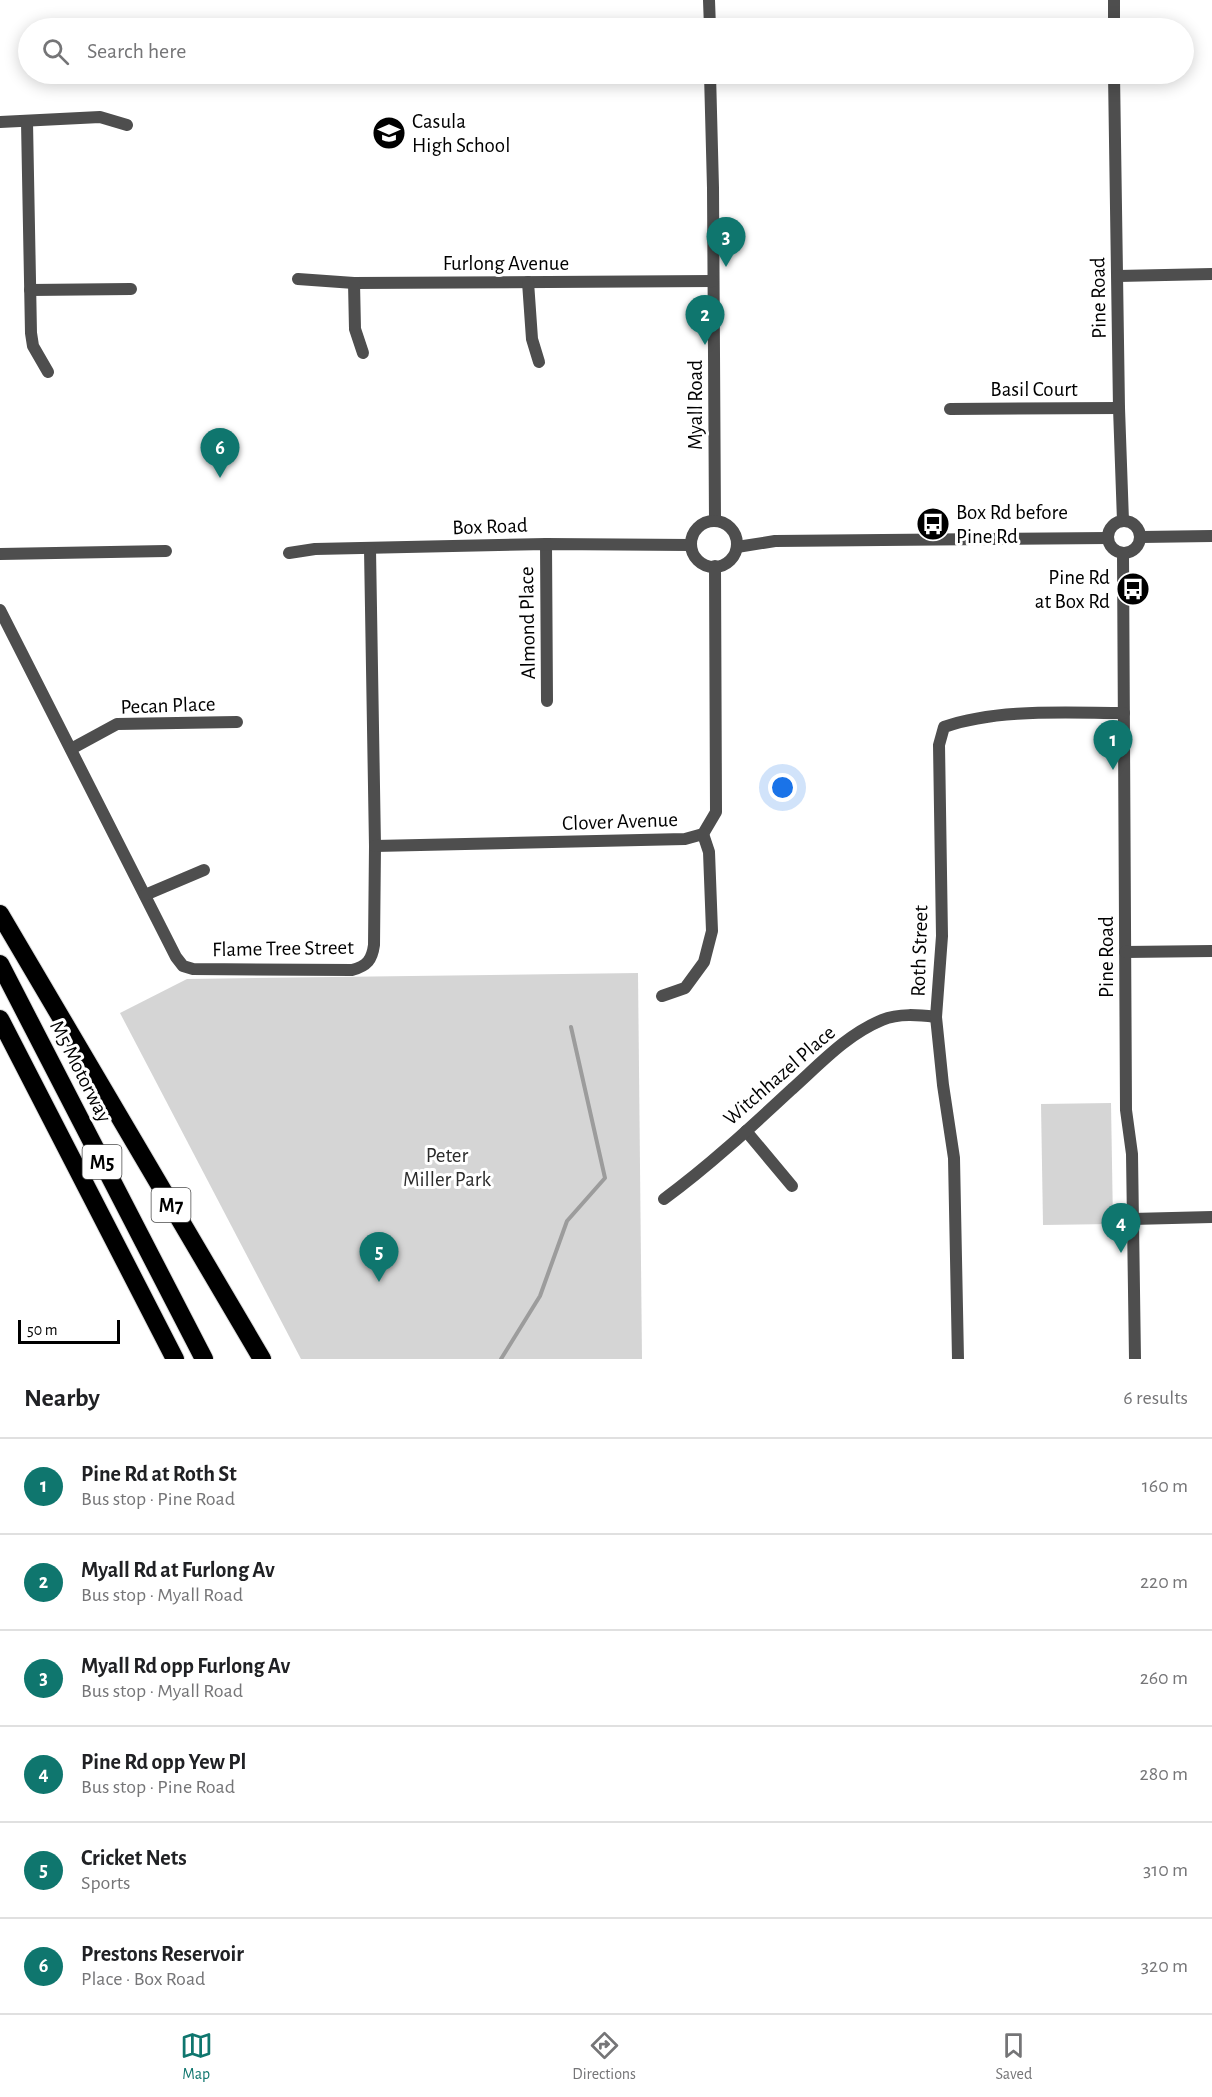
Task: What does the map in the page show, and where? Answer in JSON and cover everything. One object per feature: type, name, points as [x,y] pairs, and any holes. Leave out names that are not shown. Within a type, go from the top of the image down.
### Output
[{"type":"highway","points":[[0,914],[80,1052],[274,1359]]},
{"type":"highway","name":"M5 Motorway","points":[[0,964],[204,1359]]},
{"type":"highway","name":"M5","points":[[0,1019],[175,1359]]},
{"type":"highway","name":"M7","points":[[80,1052],[262,1359]]},
{"type":"street","points":[[709,0],[710,18]]},
{"type":"street","points":[[1114,0],[1114,18]]},
{"type":"street","name":"Myall Road","points":[[710,84],[715,521]]},
{"type":"street","name":"Pine Road","points":[[1114,84],[1123,521]]},
{"type":"street","points":[[0,122],[100,117],[127,125]]},
{"type":"street","points":[[27,122],[31,333],[33,346],[48,372]]},
{"type":"street","points":[[1118,276],[1212,274]]},
{"type":"street","name":"Furlong Avenue","points":[[298,279],[354,283],[713,281]]},
{"type":"street","points":[[528,282],[531,339],[539,362]]},
{"type":"street","points":[[354,283],[355,329],[363,353]]},
{"type":"street","points":[[30,290],[131,289]]},
{"type":"street","name":"Basil Court","points":[[950,409],[1119,408]]},
{"type":"street","points":[[715,521],[723,522],[734,532],[737,547],[730,560],[715,566],[697,559],[691,545],[695,531],[708,522],[715,521]]},
{"type":"street","points":[[1123,521],[1135,525],[1141,537],[1140,543],[1134,550],[1123,554],[1113,549],[1108,538],[1113,526],[1123,521]]},
{"type":"street","points":[[1141,537],[1212,536]]},
{"type":"street","points":[[737,547],[775,541],[1108,538]]},
{"type":"street","name":"Box Road","points":[[289,553],[315,549],[546,544],[691,545]]},
{"type":"street","name":"Almond Place","points":[[546,544],[547,701]]},
{"type":"street","name":"Flame Tree Street","points":[[0,610],[176,957],[183,966],[193,969],[352,970],[364,967],[373,956],[375,846],[370,549]]},
{"type":"street","points":[[0,554],[166,551]]},
{"type":"street","name":"Pine Road","points":[[1123,554],[1126,1110],[1131,1140],[1135,1359]]},
{"type":"street","name":"Clover Avenue","points":[[375,846],[685,840],[703,834],[716,812],[715,566]]},
{"type":"street","name":"Roth Street","points":[[958,1359],[954,1158],[936,1017],[942,936],[939,745],[944,727],[965,720],[1016,714],[1124,712]]},
{"type":"street","name":"Pecan Place","points":[[71,749],[117,724],[237,722]]},
{"type":"street","points":[[662,996],[685,988],[704,962],[712,931],[709,852],[703,834]]},
{"type":"street","points":[[145,895],[204,870]]},
{"type":"street","points":[[1125,952],[1212,951]]},
{"type":"street","name":"Witchhazel Place","points":[[664,1198],[684,1184],[746,1131],[846,1041],[884,1019],[919,1015],[936,1017]]},
{"type":"street","points":[[746,1131],[792,1186]]},
{"type":"street","points":[[1132,1219],[1212,1217]]},
{"type":"green space","name":"Peter Miller Park","points":[[638,973],[642,1359],[301,1359],[120,1013],[187,979]]},
{"type":"green space","points":[[1111,1103],[1113,1224],[1043,1225],[1041,1104]]},
{"type":"waterway","points":[[501,1359],[540,1296],[567,1221],[605,1178],[571,1027]]},
{"type":"place","name":"Casula High School","points":[[389,133]]},
{"type":"place","name":"Myall Rd opp Furlong Av","points":[[726,267]]},
{"type":"place","name":"Myall Rd at Furlong Av","points":[[705,345]]},
{"type":"place","name":"Prestons Reservoir","points":[[220,478]]},
{"type":"place","name":"Box Rd before Pine Rd","points":[[933,524]]},
{"type":"place","name":"Pine Rd at Box Rd","points":[[1133,589]]},
{"type":"place","name":"Pine Rd at Roth St","points":[[1113,770]]},
{"type":"place","name":"Pine Rd opp Yew Pl","points":[[1121,1253]]},
{"type":"place","name":"Cricket Nets","points":[[379,1282]]}]
